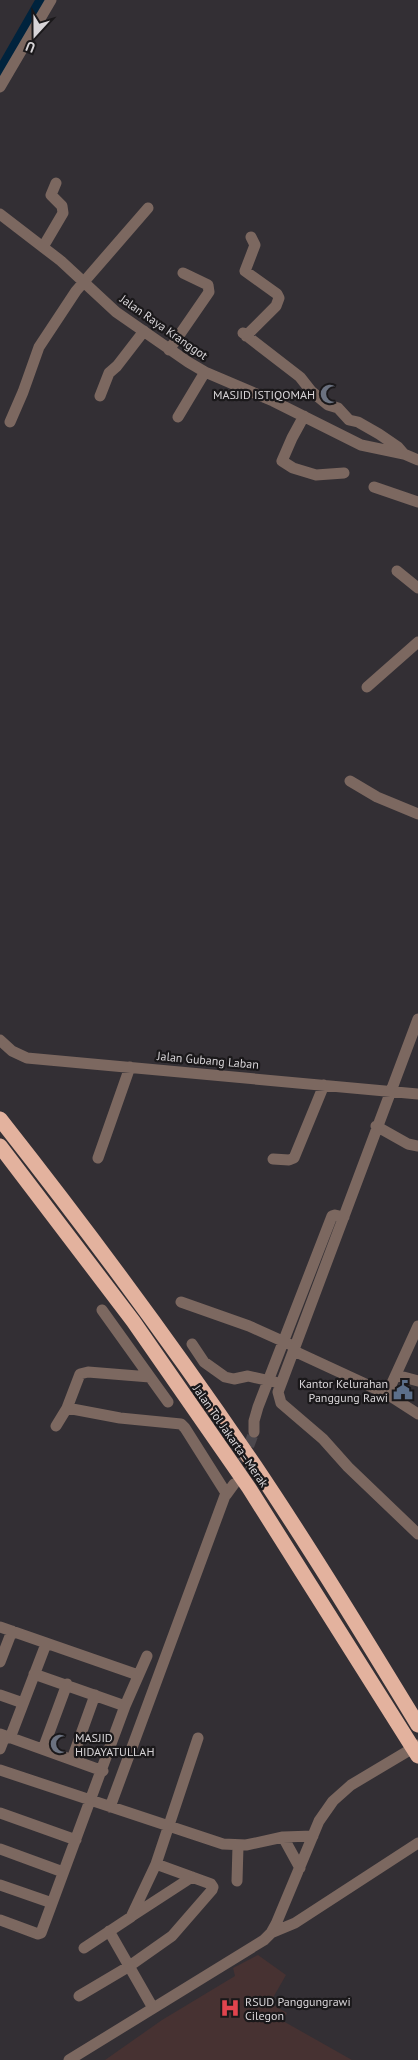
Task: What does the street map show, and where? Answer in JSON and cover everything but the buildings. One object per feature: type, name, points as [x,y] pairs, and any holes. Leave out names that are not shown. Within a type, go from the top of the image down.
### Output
[{"type":"highway","name":"Jalan Tol Jakarta–Merak","points":[[0,1119],[66,1203],[249,1458],[332,1585],[418,1724]]},
{"type":"highway","name":"Jalan Tol Jakarta–Merak","points":[[0,1146],[133,1321],[249,1488],[418,1756]]},
{"type":"street","points":[[0,88],[51,0]]},
{"type":"street","points":[[43,247],[63,213],[62,206],[51,195],[56,183]]},
{"type":"street","points":[[10,422],[39,347],[71,298],[148,208]]},
{"type":"street","name":"Jalan Raya Kranggot","points":[[0,214],[43,247],[116,312],[169,350],[205,372],[304,416],[361,445],[404,454],[418,460]]},
{"type":"street","points":[[251,237],[256,245],[245,271],[277,294],[279,298],[276,306],[245,334],[300,377],[311,391],[328,406],[338,408],[350,420],[358,422],[379,434],[398,447],[404,454]]},
{"type":"street","points":[[169,350],[209,292],[208,285],[183,273]]},
{"type":"street","points":[[100,396],[109,373],[117,366],[144,331]]},
{"type":"street","points":[[178,417],[205,372]]},
{"type":"street","points":[[304,416],[282,461],[293,468],[319,476],[344,473]]},
{"type":"street","points":[[374,487],[418,502]]},
{"type":"street","points":[[398,571],[418,588]]},
{"type":"street","points":[[367,687],[418,642]]},
{"type":"street","points":[[350,781],[377,797],[418,814]]},
{"type":"street","points":[[254,1432],[255,1416],[273,1382],[344,1217],[376,1126],[418,1019]]},
{"type":"street","name":"Jalan Gubang Laban","points":[[0,1040],[12,1050],[27,1058],[418,1094]]},
{"type":"street","points":[[98,1158],[130,1067]]},
{"type":"street","points":[[273,1160],[289,1160],[294,1158],[324,1085]]},
{"type":"street","points":[[376,1126],[408,1144],[418,1146]]},
{"type":"street","points":[[181,1302],[249,1326],[387,1394],[418,1414]]},
{"type":"street","points":[[102,1310],[168,1402]]},
{"type":"street","points":[[387,1394],[418,1326]]},
{"type":"street","points":[[192,1344],[204,1362],[225,1377],[234,1379],[248,1376],[273,1382],[281,1403],[322,1439],[418,1534]]},
{"type":"street","points":[[56,1426],[67,1408],[79,1376],[84,1372],[150,1377]]},
{"type":"street","points":[[396,1375],[418,1381]]},
{"type":"street","points":[[67,1408],[120,1418],[181,1424],[226,1495]]},
{"type":"street","points":[[114,1808],[226,1495],[234,1484]]},
{"type":"street","points":[[0,1627],[138,1675]]},
{"type":"street","points":[[0,1662],[12,1631]]},
{"type":"street","points":[[0,1749],[22,1703],[46,1644]]},
{"type":"street","points":[[0,1920],[40,1934],[103,1771],[125,1706],[147,1656]]},
{"type":"street","points":[[34,1674],[67,1684],[125,1706]]},
{"type":"street","points":[[44,1749],[67,1684]]},
{"type":"street","points":[[0,1695],[22,1703]]},
{"type":"street","points":[[72,1760],[95,1695]]},
{"type":"street","points":[[5,1736],[103,1771]]},
{"type":"street","points":[[130,1917],[156,1864],[170,1828],[198,1738]]},
{"type":"street","points":[[271,1933],[319,1821],[333,1802],[351,1785],[418,1745]]},
{"type":"street","points":[[0,1770],[208,1840],[238,1846],[283,1838],[313,1836]]},
{"type":"street","points":[[0,1813],[76,1840]]},
{"type":"street","points":[[283,1838],[300,1868]]},
{"type":"street","points":[[69,2060],[253,1947],[271,1933],[295,1923],[418,1843]]},
{"type":"street","points":[[237,1881],[238,1846]]},
{"type":"street","points":[[0,1849],[63,1872]]},
{"type":"street","points":[[80,1996],[128,1967],[172,1936],[212,1890],[211,1884],[156,1864]]},
{"type":"street","points":[[84,1948],[192,1877]]},
{"type":"street","points":[[0,1885],[52,1903]]},
{"type":"street","points":[[109,1931],[153,2008]]},
{"type":"shaded area","name":"RSUD Panggungrawi Cilegon","points":[[258,1955],[286,1975],[270,2003],[287,2013],[283,2021],[352,2060],[105,2060],[162,2020],[235,1976],[233,1968]]},
{"type":"waterway","points":[[0,75],[43,0]]},
{"type":"tunnel","points":[[237,1477],[254,1432]]},
{"type":"place","name":"MASJID ISTIQOMAH","points":[[330,394]]},
{"type":"place","name":"Kantor Kelurahan Panggung Rawi","points":[[403,1390]]},
{"type":"place","name":"MASJID HIDAYATULLAH","points":[[60,1744]]},
{"type":"place","name":"RSUD Panggungrawi Cilegon","points":[[230,2008]]}]
